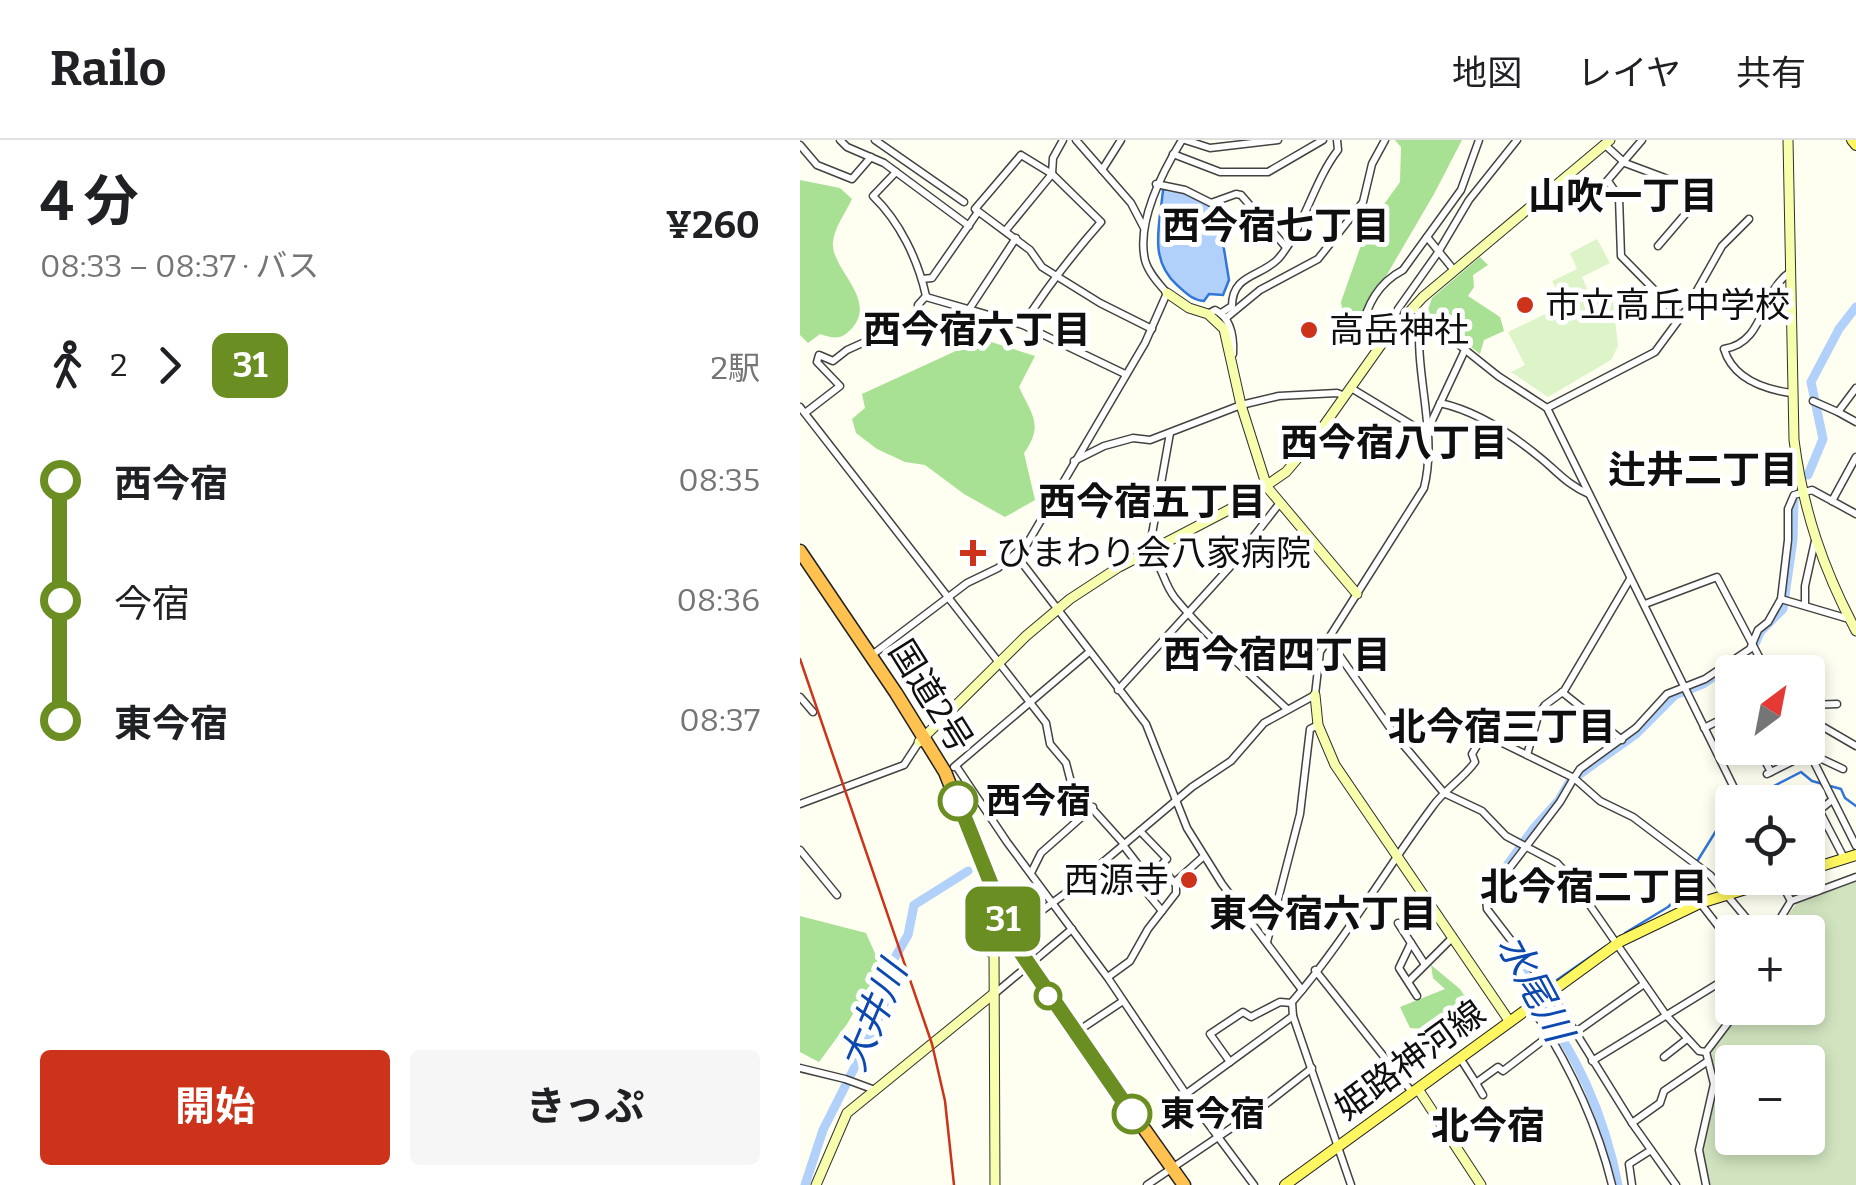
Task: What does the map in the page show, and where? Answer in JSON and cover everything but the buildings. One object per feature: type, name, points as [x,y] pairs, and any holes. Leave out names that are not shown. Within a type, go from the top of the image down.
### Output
[{"type":"highway","name":"国道2号","points":[[800,551],[921,739],[988,900]]},
{"type":"highway","name":"国道2号","points":[[800,563],[921,739],[950,769],[1012,939],[1074,1034],[1184,1185]]},
{"type":"main road","points":[[1825,865],[1850,857]]},
{"type":"main road","name":"姫路神河線","points":[[1285,1185],[1616,944],[1661,919],[1726,895]]},
{"type":"street","points":[[840,140],[896,172],[968,226]]},
{"type":"street","points":[[876,140],[964,202]]},
{"type":"street","points":[[1006,230],[1052,174],[1052,158],[1063,140]]},
{"type":"street","points":[[1076,140],[1140,214],[1146,234]]},
{"type":"street","points":[[1102,170],[1120,140]]},
{"type":"street","points":[[1278,140],[1210,148],[1184,140],[1156,184],[1145,260],[1167,292],[1189,308],[1208,314],[1224,329],[1266,487],[1357,594]]},
{"type":"street","points":[[1173,154],[1220,172],[1268,172],[1323,140]]},
{"type":"street","points":[[1224,315],[1246,276],[1276,261],[1286,247],[1321,171],[1338,150],[1337,140]]},
{"type":"street","points":[[1224,315],[1260,290],[1318,259],[1363,202],[1372,164],[1386,140]]},
{"type":"street","points":[[1380,345],[1362,331],[1366,308],[1389,277],[1403,270],[1461,190],[1479,140]]},
{"type":"street","points":[[1544,195],[1554,200],[1601,188],[1642,140]]},
{"type":"street","points":[[1788,140],[1791,393],[1801,491],[1815,541],[1856,631]]},
{"type":"street","points":[[1388,335],[1398,310],[1475,192],[1516,141]]},
{"type":"street","points":[[800,804],[904,765],[921,739],[1056,610],[1148,551],[1266,487],[1306,450],[1380,345],[1412,308],[1607,142],[1625,163],[1689,187],[1700,197],[1658,246]]},
{"type":"street","points":[[800,144],[816,165],[852,180],[872,157]]},
{"type":"street","points":[[1023,325],[1056,274],[1101,222],[1052,174],[1021,155],[976,205],[978,212],[1030,250],[1042,267],[1056,274],[1100,303],[1152,329]]},
{"type":"street","points":[[896,172],[872,196],[892,214],[926,296]]},
{"type":"street","points":[[1608,182],[1619,197],[1621,256],[1680,316]]},
{"type":"street","points":[[1156,184],[1184,190],[1211,203],[1242,195],[1286,247]]},
{"type":"street","points":[[922,279],[932,278],[978,212]]},
{"type":"street","points":[[1548,408],[1656,352],[1722,246],[1750,220]]},
{"type":"street","points":[[968,311],[1016,238]]},
{"type":"street","points":[[1427,238],[1453,270]]},
{"type":"street","points":[[1789,273],[1779,280],[1751,336],[1724,349],[1728,361],[1740,374],[1764,389],[1791,393]]},
{"type":"street","points":[[871,656],[947,598],[1016,555],[1037,530],[1152,329],[1167,292]]},
{"type":"street","points":[[926,296],[1023,325],[1124,374]]},
{"type":"street","points":[[926,296],[918,306],[920,317],[847,350],[833,361],[819,355],[817,362],[840,386],[802,410],[1046,723],[1050,744],[1066,764],[1072,786],[1146,875],[1138,882],[1162,910]]},
{"type":"street","points":[[1412,308],[1548,408],[1732,785]]},
{"type":"street","points":[[1208,314],[1215,310],[1224,315],[1232,335],[1231,361]]},
{"type":"street","points":[[1420,317],[1419,356],[1430,456],[1424,488],[1320,652],[1315,695],[1318,725],[1336,764],[1510,1022]]},
{"type":"street","points":[[1428,432],[1465,350]]},
{"type":"street","points":[[1838,412],[1856,388]]},
{"type":"street","points":[[1073,462],[1113,443],[1133,438],[1150,440],[1241,404],[1278,396],[1348,392],[1428,432]]},
{"type":"street","points":[[1815,401],[1856,422]]},
{"type":"street","points":[[1440,403],[1459,408],[1515,438],[1560,478],[1590,495]]},
{"type":"street","points":[[1148,551],[1170,433]]},
{"type":"street","points":[[1832,501],[1856,457]]},
{"type":"street","points":[[1676,1185],[1576,1032],[1488,908],[1486,899],[1523,845],[1560,802],[1580,769],[1622,740],[1667,694],[1722,668],[1752,644],[1758,630],[1784,600],[1788,509],[1792,499],[1808,488],[1856,514]]},
{"type":"street","points":[[1118,690],[1230,568],[1279,504]]},
{"type":"street","points":[[1805,605],[1815,541]]},
{"type":"street","points":[[1148,551],[1159,564],[1162,582],[1188,613],[1287,709]]},
{"type":"street","points":[[1016,555],[1146,724],[1187,828],[1302,990]]},
{"type":"street","points":[[1645,604],[1717,576],[1758,655]]},
{"type":"street","points":[[1527,756],[1538,716],[1562,692],[1630,578]]},
{"type":"street","points":[[1784,600],[1850,620]]},
{"type":"street","points":[[1328,638],[1395,735],[1444,793],[1482,811],[1506,836],[1557,863],[1666,1015],[1699,1052],[1706,1052]]},
{"type":"street","points":[[1088,653],[950,769],[1054,903],[1254,1185]]},
{"type":"street","points":[[1562,692],[1622,740]]},
{"type":"street","points":[[992,995],[996,944],[1012,939],[1178,798],[1231,760],[1264,723],[1315,695]]},
{"type":"street","points":[[801,699],[813,712]]},
{"type":"street","points":[[1825,704],[1837,704]]},
{"type":"street","points":[[1704,728],[1715,722]]},
{"type":"street","points":[[1267,943],[1300,814],[1310,728],[1318,725]]},
{"type":"street","points":[[1825,728],[1856,746]]},
{"type":"street","points":[[1350,1185],[1292,1003],[1444,793],[1462,780],[1476,762],[1472,754],[1484,734],[1574,778],[1600,801],[1651,829],[1715,882]]},
{"type":"street","points":[[1825,751],[1827,747]]},
{"type":"street","points":[[1825,760],[1843,769]]},
{"type":"street","points":[[1815,765],[1856,846]]},
{"type":"street","points":[[1825,806],[1832,800]]},
{"type":"street","points":[[1030,874],[1041,853],[1093,808]]},
{"type":"street","points":[[1825,818],[1850,857]]},
{"type":"street","points":[[1140,830],[1167,859],[1164,870],[1176,885]]},
{"type":"street","points":[[800,850],[836,895]]},
{"type":"street","points":[[1108,978],[1130,961],[1176,893],[1176,881],[1204,856]]},
{"type":"street","points":[[1783,915],[1791,902],[1856,877]]},
{"type":"street","points":[[1730,895],[1745,915]]},
{"type":"street","points":[[1788,895],[1791,902]]},
{"type":"street","points":[[988,900],[995,1185]]},
{"type":"street","points":[[1700,903],[1715,922]]},
{"type":"street","points":[[1398,924],[1424,962]]},
{"type":"street","points":[[816,1185],[847,1113],[1072,928]]},
{"type":"street","points":[[1409,981],[1452,937]]},
{"type":"street","points":[[1411,943],[1399,968],[1417,996]]},
{"type":"street","points":[[1315,970],[1415,1090],[1481,1185]]},
{"type":"street","points":[[1576,1032],[1644,984]]},
{"type":"street","points":[[1592,1061],[1715,985]]},
{"type":"street","points":[[1074,1034],[1124,1001]]},
{"type":"street","points":[[1230,1062],[1210,1034],[1242,1012],[1251,1017],[1280,1002],[1292,1003]]},
{"type":"street","points":[[1531,1006],[1579,1087],[1599,1136],[1612,1185]]},
{"type":"street","points":[[1186,1094],[1293,1016]]},
{"type":"street","points":[[1706,1185],[1699,1150],[1714,1084],[1706,1052],[1726,1025]]},
{"type":"street","points":[[1476,1083],[1498,1067],[1503,1071],[1550,1035]]},
{"type":"street","points":[[1664,1057],[1688,1039]]},
{"type":"street","points":[[1460,1058],[1483,1095]]},
{"type":"street","points":[[1632,1122],[1660,1103],[1664,1091],[1708,1061]]},
{"type":"street","points":[[800,1068],[874,1090]]},
{"type":"street","points":[[1147,1185],[1261,1108],[1312,1068]]},
{"type":"street","points":[[1632,1185],[1628,1164],[1651,1150]]},
{"type":"green space","points":[[1395,140],[1462,140],[1354,331],[1345,323],[1341,302],[1367,228],[1400,182],[1401,147]]},
{"type":"green space","points":[[800,180],[840,188],[852,199],[833,242],[838,262],[860,305],[859,316],[845,334],[820,334],[808,343],[800,335]]},
{"type":"green space","points":[[1597,239],[1610,263],[1582,277],[1588,291],[1563,303],[1552,281],[1577,269],[1570,253]]},
{"type":"green space","points":[[1480,257],[1488,265],[1473,275],[1474,287],[1468,296],[1500,317],[1504,331],[1484,340],[1480,354],[1427,313],[1432,298]]},
{"type":"green space","points":[[1612,290],[1618,346],[1611,360],[1548,397],[1511,372],[1525,365],[1508,332],[1589,293],[1596,296]]},
{"type":"green space","points":[[988,341],[1035,356],[1019,387],[1035,427],[1024,453],[1035,500],[1005,517],[964,494],[925,465],[905,462],[877,449],[856,433],[852,419],[865,408],[862,394],[971,344]]},
{"type":"green space","points":[[1856,880],[1856,1185],[1708,1185],[1703,1146],[1715,1081],[1715,1155],[1825,1155],[1825,1045],[1715,1045],[1715,1072],[1710,1053],[1727,1025],[1825,1025],[1825,915],[1787,915],[1797,903]]},
{"type":"green space","points":[[800,916],[866,933],[881,967],[819,1062],[800,1052]]},
{"type":"green space","points":[[1431,965],[1460,989],[1476,1013],[1470,1019],[1474,1026],[1447,1042],[1410,1028],[1400,1007],[1445,989],[1433,978]]},
{"type":"water","points":[[1172,187],[1212,206],[1227,236],[1223,243],[1229,280],[1223,295],[1209,294],[1204,301],[1193,298],[1177,285],[1162,264],[1158,228],[1163,190]]},
{"type":"waterway","name":"水尾川","points":[[1808,475],[1823,439],[1811,382],[1839,329],[1856,307]]},
{"type":"waterway","name":"水尾川","points":[[1756,642],[1761,631],[1783,609],[1794,501]]},
{"type":"waterway","name":"水尾川","points":[[1494,884],[1570,781],[1636,734],[1675,695],[1715,676]]},
{"type":"waterway","points":[[1776,785],[1801,772],[1812,781],[1841,789],[1856,806]]},
{"type":"waterway","points":[[1625,933],[1668,907],[1687,888],[1693,868],[1715,833]]},
{"type":"waterway","name":"大井川","points":[[805,1185],[823,1130],[876,1025],[891,986],[894,959],[908,935],[914,905],[968,871]]},
{"type":"waterway","points":[[1541,991],[1606,946]]},
{"type":"waterway","name":"水尾川","points":[[1522,960],[1541,991],[1533,996],[1587,1085],[1618,1185]]},
{"type":"railway","points":[[800,659],[932,1044],[945,1101],[954,1185]]},
{"type":"bus line","name":"31","points":[[958,801],[1015,944],[1132,1114]]},
{"type":"place","name":"市立高丘中学校","points":[[1525,305]]},
{"type":"place","name":"高岳神社","points":[[1309,330]]},
{"type":"place","name":"ひまわり会八家病院","points":[[973,553]]},
{"type":"place","name":"西今宿","points":[[958,801]]},
{"type":"place","name":"西源寺","points":[[1189,880]]},
{"type":"place","name":"東今宿","points":[[1132,1114]]},
{"type":"district","name":"山吹一丁目","points":[[1623,196]]},
{"type":"district","name":"西今宿七丁目","points":[[1276,226]]},
{"type":"district","name":"西今宿六丁目","points":[[977,330]]},
{"type":"district","name":"西今宿八丁目","points":[[1394,443]]},
{"type":"district","name":"辻井二丁目","points":[[1703,470]]},
{"type":"district","name":"西今宿五丁目","points":[[1152,502]]},
{"type":"district","name":"西今宿四丁目","points":[[1277,655]]},
{"type":"district","name":"北今宿三丁目","points":[[1502,727]]},
{"type":"district","name":"北今宿二丁目","points":[[1594,887]]},
{"type":"district","name":"東今宿六丁目","points":[[1323,914]]},
{"type":"district","name":"北今宿","points":[[1488,1126]]}]
